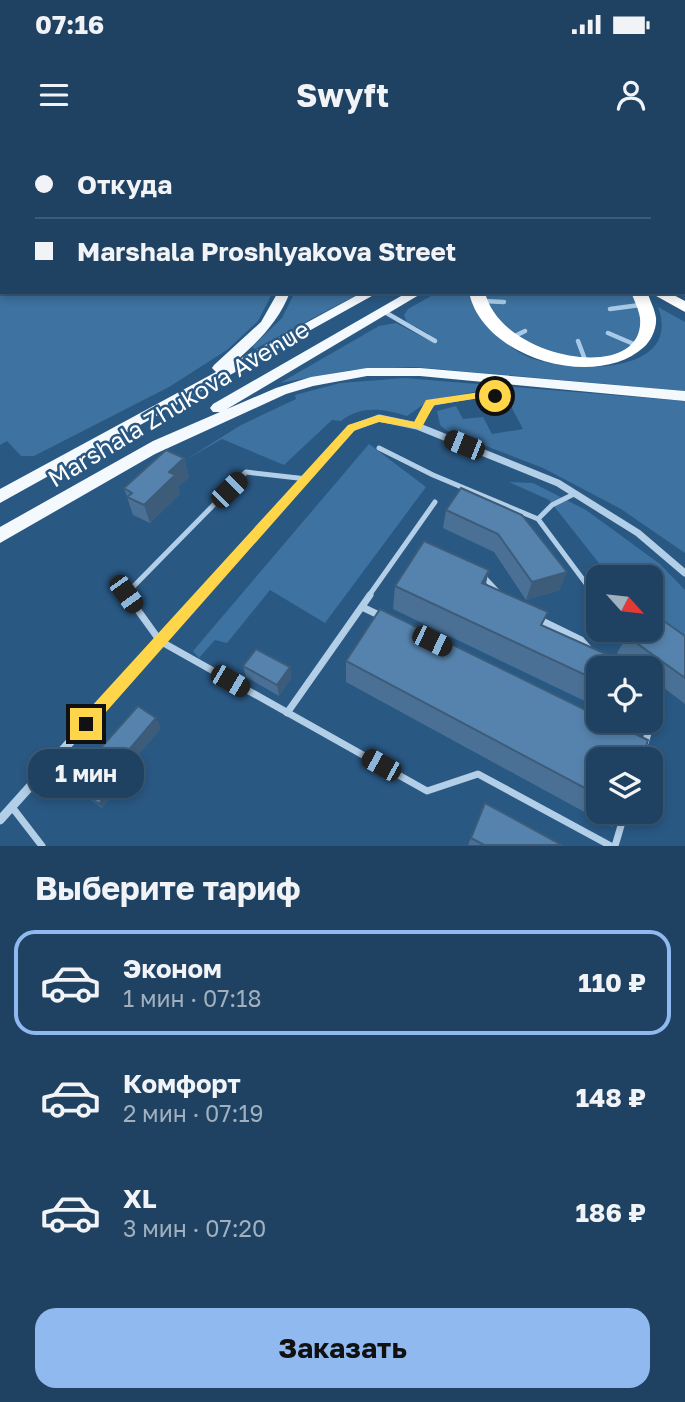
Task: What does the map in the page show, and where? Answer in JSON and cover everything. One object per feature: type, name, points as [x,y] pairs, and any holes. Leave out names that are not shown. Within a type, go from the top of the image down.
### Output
[{"type":"highway","points":[[477,294],[495,323],[516,344],[556,360],[597,364],[610,363],[638,352],[653,339],[657,324],[650,306],[641,294]]},
{"type":"highway","points":[[660,294],[685,307]]},
{"type":"main road","points":[[167,405],[216,371],[258,333],[277,310],[283,294]]},
{"type":"main road","name":"Marshala Zhukova Avenue","points":[[0,497],[369,294]]},
{"type":"main road","name":"Marshala Zhukova Avenue","points":[[0,536],[414,294]]},
{"type":"main road","points":[[151,450],[281,391],[312,382],[367,372],[431,372],[685,396]]},
{"type":"street","points":[[0,820],[359,423],[389,419],[417,426],[558,483],[638,533],[685,573]]},
{"type":"lane","points":[[383,311],[435,341]]},
{"type":"lane","points":[[417,426],[430,403],[487,394],[495,396],[504,409]]},
{"type":"lane","points":[[379,448],[433,475],[538,519],[586,584]]},
{"type":"lane","points":[[307,478],[246,472],[126,594],[160,641],[427,791],[478,774],[613,845],[621,824]]},
{"type":"lane","points":[[538,519],[552,505],[574,494]]},
{"type":"lane","points":[[287,713],[435,502]]},
{"type":"lane","points":[[410,537],[423,542]]},
{"type":"lane","points":[[480,572],[503,598]]},
{"type":"lane","points":[[362,607],[386,618]]},
{"type":"lane","points":[[534,617],[581,640],[594,656]]},
{"type":"lane","points":[[633,738],[644,748],[648,733]]},
{"type":"lane","points":[[12,807],[42,845]]},
{"type":"shaded area","points":[[0,294],[272,294],[258,321],[227,350],[169,387],[34,456],[21,456],[7,441],[0,445]]},
{"type":"shaded area","points":[[294,294],[358,294],[255,349],[252,347],[282,318]]},
{"type":"shaded area","points":[[434,294],[472,294],[492,327],[505,342],[522,354],[540,361],[588,367],[614,365],[637,359],[653,348],[661,331],[658,307],[685,322],[685,391],[414,367],[351,370],[280,383],[379,326],[396,323],[425,338],[429,334],[407,322],[404,315],[408,309]]},
{"type":"shaded area","points":[[485,294],[632,294],[651,320],[627,350],[613,357],[579,359],[562,356],[528,343],[502,325]]},
{"type":"shaded area","points":[[405,378],[685,401],[685,553],[621,509],[543,468],[447,431],[440,425],[437,411],[456,406],[463,419],[483,417],[492,434],[523,429],[505,395],[485,390],[430,400],[407,416],[373,410],[357,412],[341,421],[332,420],[284,465],[222,439],[185,460],[241,425],[296,399],[295,395],[340,383]]},
{"type":"shaded area","points":[[369,444],[426,487],[325,623],[270,590],[227,643],[215,640],[199,658],[193,651]]},
{"type":"shaded area","points":[[509,482],[533,483],[586,510],[661,565],[600,565],[549,500]]},
{"type":"shaded area","points":[[663,567],[685,590],[685,657],[663,640]]},
{"type":"building","points":[[166,450],[184,458],[169,472],[175,475],[144,505],[127,497],[132,493],[124,488]]},
{"type":"building","points":[[461,488],[522,515],[567,572],[532,582],[498,534],[446,510]]},
{"type":"building","points":[[424,541],[489,570],[482,583],[548,612],[541,625],[611,656],[586,656],[586,675],[395,586]]},
{"type":"building","points":[[380,609],[586,710],[586,733],[633,733],[648,740],[646,747],[586,747],[586,789],[346,661]]},
{"type":"building","points":[[663,620],[685,636],[685,678],[663,662],[663,656],[655,656],[635,642],[663,642]]},
{"type":"building","points":[[256,649],[290,667],[277,685],[243,666]]},
{"type":"building","points":[[138,706],[156,718],[116,765],[98,751]]},
{"type":"building","points":[[103,771],[117,780],[99,804],[85,794]]},
{"type":"building","points":[[485,803],[562,845],[484,845],[471,838]]},
{"type":"waterway","points":[[483,301],[504,302]]},
{"type":"waterway","points":[[610,309],[640,305]]},
{"type":"waterway","points":[[513,337],[525,331]]},
{"type":"waterway","points":[[608,333],[636,345]]},
{"type":"waterway","points":[[578,341],[584,357]]},
{"type":"route","points":[[86,724],[352,428],[359,423],[379,418],[417,426],[430,403],[487,394],[495,396]]}]
